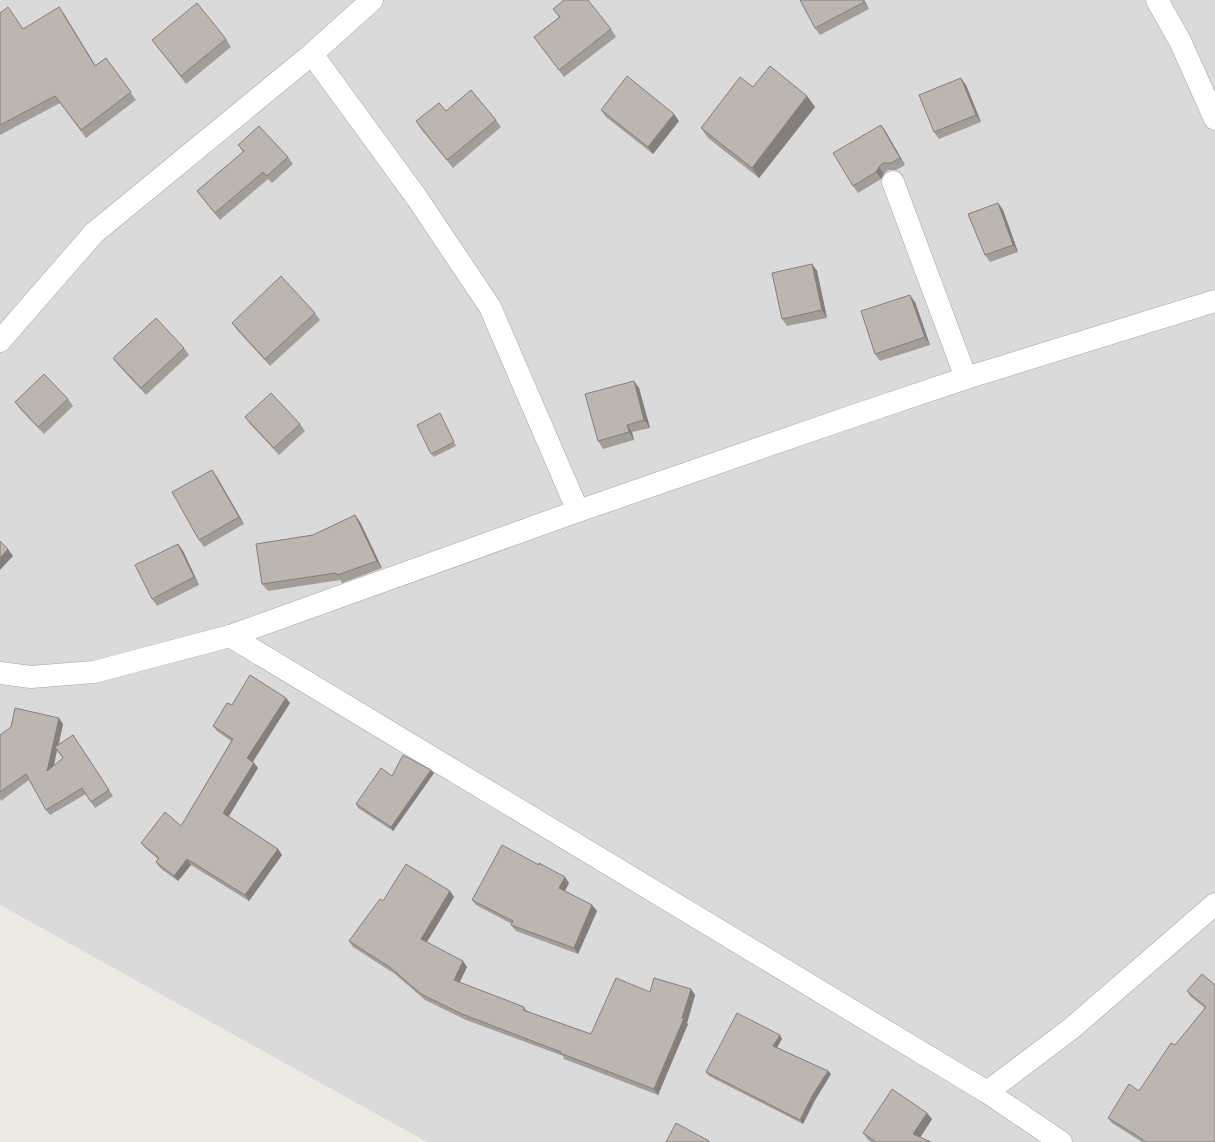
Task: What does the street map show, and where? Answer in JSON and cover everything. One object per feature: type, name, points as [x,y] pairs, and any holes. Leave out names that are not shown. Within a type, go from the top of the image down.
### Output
[{"type":"street","points":[[0,341],[94,233],[312,54],[372,0]]},
{"type":"street","points":[[1157,0],[1180,41],[1215,120]]},
{"type":"street","points":[[312,54],[418,198],[490,307],[578,511]]},
{"type":"street","points":[[892,182],[966,378]]},
{"type":"street","points":[[0,673],[31,677],[94,672],[230,636],[578,511],[966,378],[1215,301]]},
{"type":"street","points":[[230,636],[987,1092],[1061,1142]]},
{"type":"street","points":[[987,1092],[1072,1028],[1215,904]]},
{"type":"shaded area","points":[[0,0],[1215,0],[1215,1142],[427,1142],[0,905]]},
{"type":"building","points":[[564,0],[588,0],[611,29],[559,70],[534,37],[560,17],[553,9]]},
{"type":"building","points":[[800,0],[863,0],[864,2],[815,28]]},
{"type":"building","points":[[197,3],[226,39],[181,76],[152,40]]},
{"type":"building","points":[[8,7],[23,29],[59,7],[95,66],[106,58],[131,92],[81,130],[55,96],[0,125],[0,13]]},
{"type":"building","points":[[770,66],[807,96],[752,168],[701,128],[740,77],[753,87]]},
{"type":"building","points":[[627,76],[674,114],[648,147],[601,110]]},
{"type":"building","points":[[961,78],[976,115],[934,132],[919,95]]},
{"type":"building","points":[[471,90],[496,120],[447,160],[416,121],[439,103],[446,111]]},
{"type":"building","points":[[881,125],[900,158],[891,163],[883,163],[876,172],[853,186],[833,153]]},
{"type":"building","points":[[259,126],[288,157],[267,176],[263,172],[215,213],[197,191],[244,151],[238,145]]},
{"type":"building","points":[[998,203],[1013,245],[985,255],[968,214]]},
{"type":"building","points":[[812,264],[822,310],[782,319],[772,273]]},
{"type":"building","points":[[281,276],[315,313],[265,359],[232,323]]},
{"type":"building","points":[[910,295],[925,337],[875,354],[861,311]]},
{"type":"building","points":[[156,318],[184,348],[141,388],[113,358]]},
{"type":"building","points":[[44,374],[68,399],[38,427],[15,402]]},
{"type":"building","points":[[634,381],[644,420],[627,425],[629,432],[598,441],[585,394]]},
{"type":"building","points":[[271,393],[300,424],[274,448],[245,417]]},
{"type":"building","points":[[440,413],[454,442],[431,454],[417,425]]},
{"type":"building","points":[[212,470],[239,517],[199,540],[172,492]]},
{"type":"building","points":[[355,515],[377,561],[337,575],[336,573],[262,584],[256,544],[313,535]]},
{"type":"building","points":[[0,541],[8,549],[0,558]]},
{"type":"building","points":[[178,544],[194,577],[152,599],[135,565]]},
{"type":"building","points":[[250,675],[286,698],[247,758],[254,763],[223,813],[278,849],[245,895],[187,859],[174,876],[156,862],[159,858],[141,843],[165,812],[181,826],[233,739],[213,726],[227,703],[232,705]]},
{"type":"building","points":[[15,708],[59,718],[47,771],[63,758],[55,747],[73,735],[109,790],[91,802],[82,788],[46,810],[26,774],[0,792],[0,735],[11,727]]},
{"type":"building","points":[[403,755],[431,770],[391,827],[356,804],[381,768],[392,776]]},
{"type":"building","points":[[502,845],[565,877],[559,888],[592,905],[574,948],[511,925],[513,921],[472,900]]},
{"type":"building","points":[[406,864],[450,891],[421,939],[463,961],[454,980],[524,1007],[523,1010],[591,1034],[616,978],[650,992],[654,978],[691,989],[682,1018],[684,1018],[654,1089],[462,1014],[421,994],[391,968],[349,941],[380,899],[383,901]]},
{"type":"building","points":[[1202,974],[1215,985],[1215,1142],[1146,1142],[1108,1118],[1129,1084],[1139,1091],[1171,1043],[1175,1045],[1206,1007],[1187,991]]},
{"type":"building","points":[[737,1013],[780,1035],[773,1046],[828,1071],[812,1096],[800,1120],[706,1072]]},
{"type":"building","points":[[892,1089],[927,1113],[913,1134],[931,1142],[876,1142],[863,1133]]},
{"type":"building","points":[[676,1123],[709,1141],[709,1142],[666,1142]]}]
